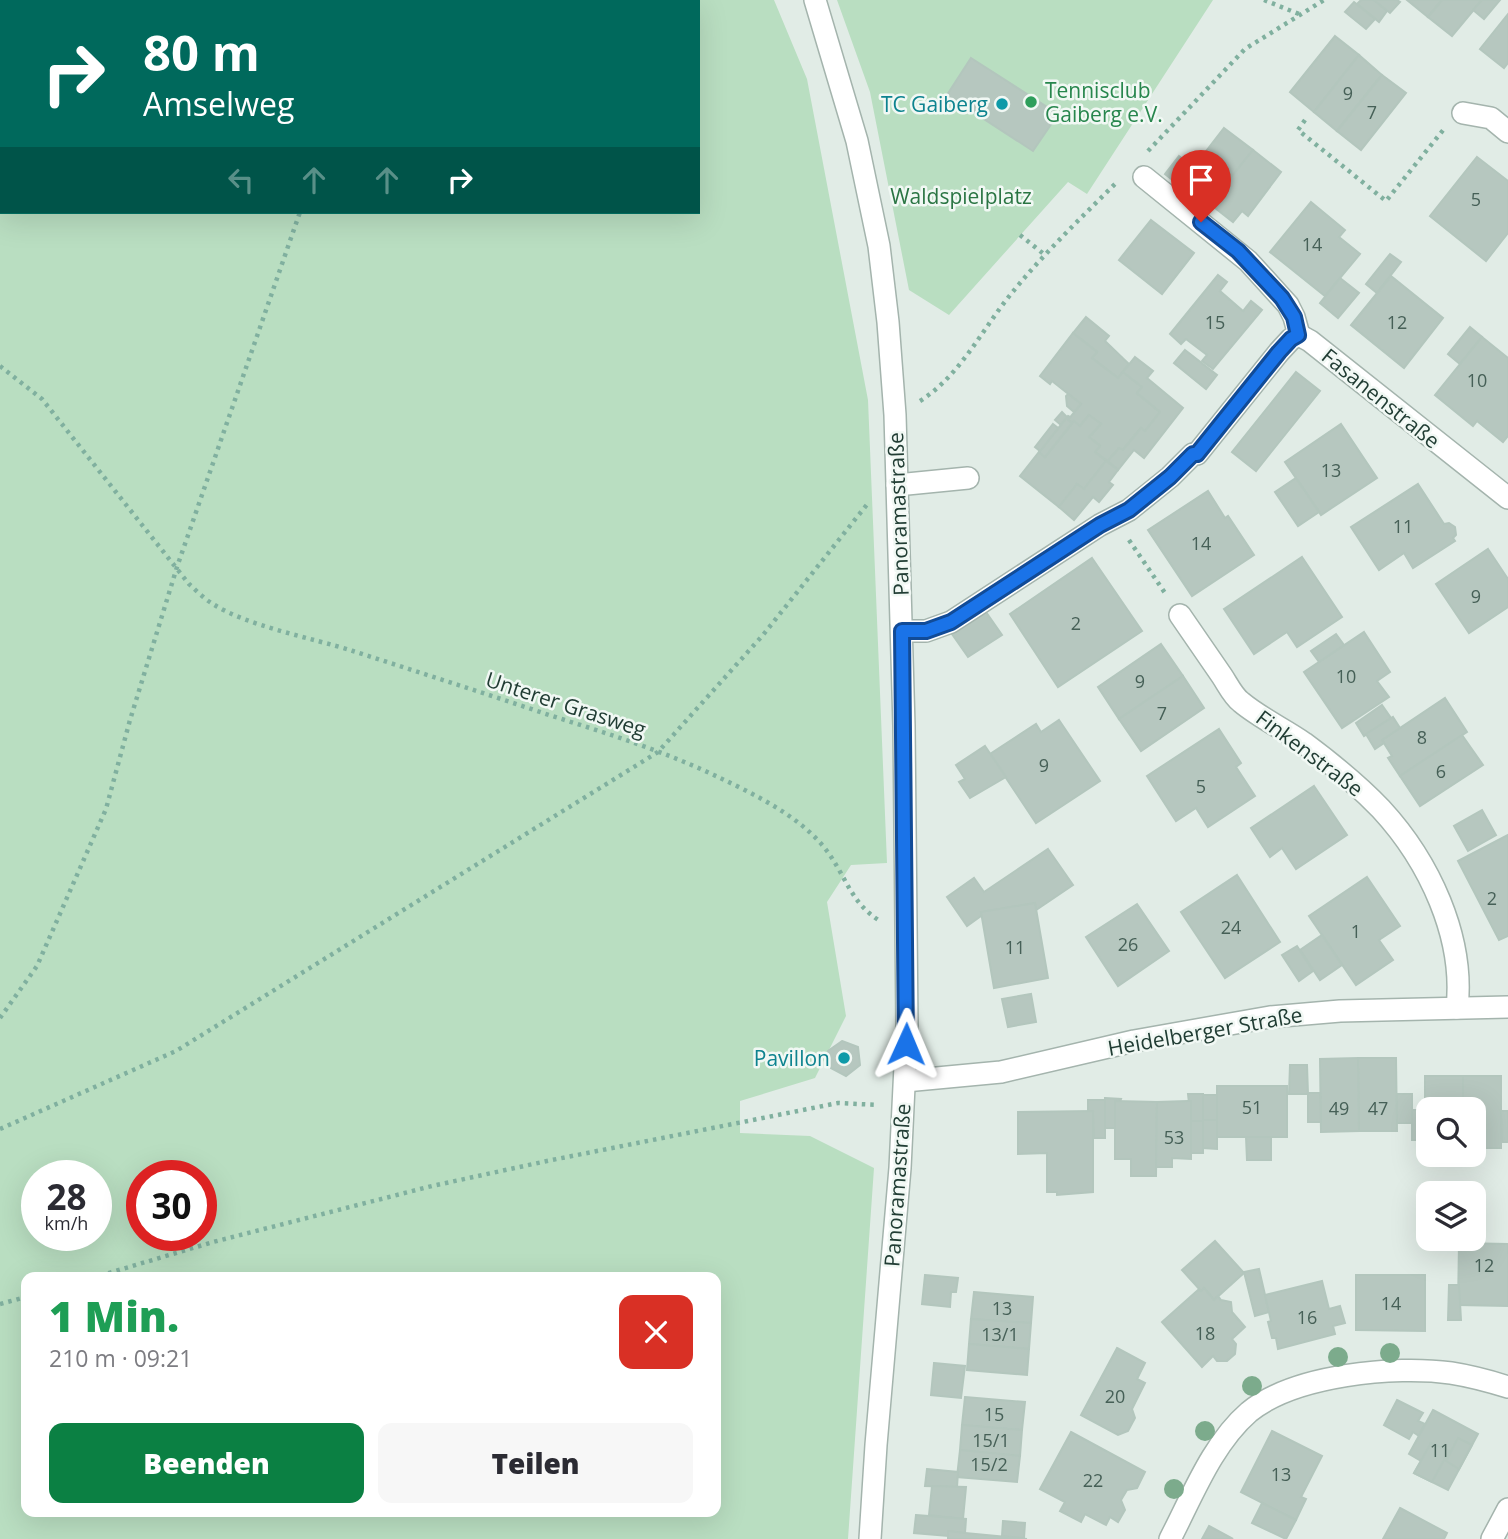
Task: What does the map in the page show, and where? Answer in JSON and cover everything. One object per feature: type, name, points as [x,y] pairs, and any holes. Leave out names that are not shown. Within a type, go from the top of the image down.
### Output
[{"type":"street","name":"Panoramastraße","points":[[815,0],[857,141],[879,246],[895,415],[902,631],[907,1025],[870,1539]]},
{"type":"street","points":[[1464,113],[1491,118],[1508,132]]},
{"type":"street","points":[[902,631],[926,631],[951,622],[1082,537],[1129,510],[1162,484],[1193,454],[1197,454],[1279,352],[1298,335],[1288,305],[1248,261],[1138,169]]},
{"type":"street","name":"Fasanenstraße","points":[[1298,335],[1310,341],[1508,498]]},
{"type":"street","points":[[896,477],[968,478]]},
{"type":"street","name":"Finkenstraße","points":[[1180,615],[1240,701],[1347,777],[1380,808],[1402,835],[1437,896],[1452,938],[1458,969],[1457,1008]]},
{"type":"street","name":"Heidelberger Straße","points":[[905,1082],[1001,1072],[1134,1041],[1270,1017],[1340,1011],[1508,1007]]},
{"type":"street","points":[[1170,1539],[1229,1434],[1249,1412],[1275,1396],[1304,1385],[1344,1377],[1413,1371],[1461,1375],[1508,1387]]},
{"type":"street","points":[[1492,1539],[1508,1509]]},
{"type":"path","points":[[1264,0],[1299,15]]},
{"type":"path","points":[[895,415],[928,396],[945,381],[977,344],[1005,301],[1045,255],[1138,169],[1245,49],[1324,0]]},
{"type":"path","points":[[1305,120],[1297,130],[1386,201],[1438,136]]},
{"type":"path","points":[[0,1018],[37,965],[106,809],[177,567],[299,214]]},
{"type":"path","points":[[1020,235],[1045,255]]},
{"type":"path","name":"Unterer Grasweg","points":[[0,366],[42,399],[189,584],[212,604],[240,617],[359,653],[657,752],[743,789],[796,822],[824,847],[866,913],[883,923],[907,931]]},
{"type":"path","points":[[0,1129],[176,1051],[657,752],[762,635],[896,477]]},
{"type":"path","points":[[1114,519],[1180,615]]},
{"type":"path","points":[[113,1272],[334,1210],[547,1161],[838,1103],[903,1107]]},
{"type":"path","points":[[0,1304],[21,1298]]},
{"type":"green space","points":[[700,0],[774,0],[807,79],[868,400],[887,863],[851,865],[827,902],[846,1016],[815,1078],[740,1101],[740,1133],[810,1136],[874,1168],[848,1539],[0,1539],[0,214],[700,214]]},
{"type":"green space","name":"Tennisclub Gaiberg e.V.","points":[[837,0],[1213,0],[1087,194],[1068,182],[949,315],[909,290],[870,92]]},
{"type":"building","points":[[1361,0],[1374,0],[1387,11],[1379,22],[1357,4]]},
{"type":"building","points":[[1374,0],[1397,0],[1400,2],[1390,13]]},
{"type":"building","points":[[1407,0],[1442,0],[1428,17]]},
{"type":"building","points":[[1442,0],[1482,0],[1452,36],[1428,17]]},
{"type":"building","points":[[1482,0],[1500,0],[1484,19],[1473,10]]},
{"type":"building","points":[[1354,2],[1375,19],[1366,29],[1345,12]]},
{"type":"building","points":[[1508,14],[1508,63],[1504,68],[1480,49]]},
{"type":"building","points":[[1335,36],[1359,55],[1314,112],[1290,92]]},
{"type":"building","points":[[1359,55],[1382,75],[1337,131],[1314,112]]},
{"type":"building","name":"TC Gaiberg","points":[[971,58],[1058,114],[1033,151],[947,95]]},
{"type":"building","points":[[1382,75],[1406,93],[1361,150],[1337,131]]},
{"type":"building","points":[[1224,128],[1253,150],[1210,204],[1186,186],[1194,175],[1190,172]]},
{"type":"building","points":[[1253,150],[1281,172],[1248,216],[1242,211],[1233,222],[1210,204]]},
{"type":"building","points":[[1179,156],[1193,167],[1190,172],[1194,175],[1184,189],[1165,174]]},
{"type":"building","points":[[1477,157],[1508,181],[1508,233],[1486,261],[1430,216]]},
{"type":"building","points":[[1311,202],[1345,230],[1339,237],[1360,254],[1325,296],[1270,252]]},
{"type":"building","points":[[1151,220],[1194,253],[1162,294],[1119,260]]},
{"type":"building","points":[[1390,254],[1401,262],[1377,293],[1366,284]]},
{"type":"building","points":[[1218,275],[1227,282],[1220,291],[1243,311],[1251,301],[1262,310],[1213,369],[1202,361],[1207,355],[1186,339],[1181,344],[1170,334]]},
{"type":"building","points":[[1391,276],[1443,318],[1404,368],[1351,325]]},
{"type":"building","points":[[1340,278],[1359,293],[1338,318],[1320,303]]},
{"type":"building","points":[[1086,317],[1109,336],[1105,341],[1129,364],[1118,378],[1092,358],[1097,352],[1073,333]]},
{"type":"building","points":[[1470,327],[1482,337],[1460,364],[1448,354]]},
{"type":"building","points":[[1073,333],[1097,352],[1092,358],[1118,378],[1123,372],[1142,387],[1137,393],[1160,412],[1145,431],[1141,428],[1123,450],[1119,448],[1108,461],[1095,452],[1100,446],[1089,437],[1101,424],[1089,415],[1080,426],[1068,420],[1081,404],[1052,381],[1050,384],[1040,376]]},
{"type":"building","points":[[1482,337],[1508,358],[1508,436],[1503,442],[1477,421],[1473,426],[1435,395]]},
{"type":"building","points":[[1185,350],[1217,375],[1206,389],[1174,363]]},
{"type":"building","points":[[1135,357],[1153,371],[1147,378],[1183,408],[1144,458],[1134,450],[1118,470],[1108,461],[1119,448],[1123,450],[1141,428],[1145,431],[1160,412],[1137,393],[1142,387],[1123,372]]},
{"type":"building","points":[[1296,372],[1320,391],[1256,471],[1232,452]]},
{"type":"building","points":[[1068,394],[1081,404],[1074,412],[1067,406]]},
{"type":"building","points":[[1062,412],[1067,417],[1061,425],[1055,420]]},
{"type":"building","points":[[1089,415],[1101,424],[1089,437],[1100,446],[1095,452],[1106,461],[1084,489],[1077,484],[1059,507],[1020,476],[1039,452],[1045,457],[1074,421],[1080,426]]},
{"type":"building","points":[[1068,416],[1072,423],[1045,457],[1039,452]]},
{"type":"building","points":[[1053,424],[1058,428],[1040,451],[1035,447]]},
{"type":"building","points":[[1341,424],[1377,478],[1321,515],[1285,462]]},
{"type":"building","points":[[1106,461],[1118,470],[1109,482],[1113,485],[1099,502],[1093,497],[1074,520],[1059,507],[1077,484],[1084,489]]},
{"type":"building","points":[[1296,478],[1319,512],[1298,526],[1275,492]]},
{"type":"building","points":[[1418,484],[1444,524],[1449,523],[1455,527],[1455,541],[1413,568],[1404,553],[1379,570],[1351,527]]},
{"type":"building","points":[[1208,491],[1254,555],[1192,596],[1148,530]]},
{"type":"building","points":[[1488,549],[1508,579],[1508,607],[1469,633],[1436,584]]},
{"type":"building","points":[[1302,557],[1342,617],[1297,647],[1287,632],[1254,654],[1224,609]]},
{"type":"building","points":[[1092,558],[1142,631],[1058,687],[1010,614]]},
{"type":"building","points":[[986,612],[1002,635],[968,657],[952,634]]},
{"type":"building","points":[[1364,632],[1390,672],[1377,681],[1389,697],[1342,728],[1304,672]]},
{"type":"building","points":[[1336,634],[1344,645],[1319,662],[1311,651]]},
{"type":"building","points":[[1161,644],[1183,676],[1119,719],[1098,687]]},
{"type":"building","points":[[1183,676],[1204,708],[1141,751],[1119,719]]},
{"type":"building","points":[[1445,698],[1467,732],[1400,776],[1388,758],[1392,756],[1382,740]]},
{"type":"building","points":[[1382,705],[1391,718],[1364,736],[1356,723]]},
{"type":"building","points":[[1393,717],[1400,728],[1382,740],[1384,743],[1375,749],[1366,734]]},
{"type":"building","points":[[1059,720],[1100,781],[1036,823],[990,754],[1036,724],[1041,732]]},
{"type":"building","points":[[1219,729],[1241,763],[1236,767],[1255,796],[1208,827],[1196,808],[1176,821],[1147,776]]},
{"type":"building","points":[[1462,735],[1483,765],[1420,806],[1400,776]]},
{"type":"building","points":[[985,746],[1006,777],[970,798],[959,782],[965,779],[956,765]]},
{"type":"building","points":[[1314,786],[1347,835],[1296,869],[1282,848],[1270,857],[1251,828]]},
{"type":"building","points":[[1482,810],[1496,835],[1468,851],[1454,826]]},
{"type":"building","points":[[1508,835],[1508,936],[1499,940],[1458,861]]},
{"type":"building","points":[[1048,849],[1073,885],[1036,910],[1035,903],[981,912],[981,916],[967,926],[947,897],[974,878],[984,892]]},
{"type":"building","points":[[1237,875],[1280,942],[1225,978],[1181,912]]},
{"type":"building","points":[[1367,877],[1400,926],[1379,940],[1393,960],[1356,985],[1309,916]]},
{"type":"building","points":[[1035,903],[1048,978],[994,988],[981,912]]},
{"type":"building","points":[[1137,904],[1169,951],[1118,986],[1086,937]]},
{"type":"building","points":[[1322,935],[1342,965],[1320,980],[1300,950]]},
{"type":"building","points":[[1297,946],[1313,971],[1299,981],[1282,955]]},
{"type":"building","points":[[1031,994],[1036,1022],[1008,1027],[1002,999]]},
{"type":"building","name":"Pavillon","points":[[842,1041],[858,1047],[860,1065],[846,1076],[831,1068],[828,1051]]},
{"type":"building","points":[[1358,1058],[1396,1058],[1397,1131],[1359,1131]]},
{"type":"building","points":[[1358,1058],[1359,1131],[1321,1132],[1320,1059]]},
{"type":"building","points":[[1290,1065],[1307,1065],[1308,1094],[1289,1094]]},
{"type":"building","points":[[1425,1076],[1463,1076],[1463,1097],[1425,1097]]},
{"type":"building","points":[[1463,1076],[1501,1076],[1501,1148],[1486,1148],[1486,1097],[1463,1097]]},
{"type":"building","points":[[1217,1086],[1287,1086],[1287,1137],[1217,1137]]},
{"type":"building","points":[[1308,1093],[1320,1093],[1321,1122],[1308,1122]]},
{"type":"building","points":[[1188,1094],[1203,1094],[1203,1121],[1191,1121]]},
{"type":"building","points":[[1397,1094],[1412,1094],[1412,1123],[1397,1123]]},
{"type":"building","points":[[1203,1095],[1217,1095],[1217,1120],[1203,1120]]},
{"type":"building","points":[[1105,1098],[1121,1099],[1120,1102],[1115,1101],[1115,1128],[1104,1128]]},
{"type":"building","points":[[1088,1100],[1105,1100],[1105,1138],[1094,1138],[1093,1111],[1088,1112]]},
{"type":"building","points":[[1115,1101],[1157,1102],[1156,1176],[1131,1176],[1131,1159],[1115,1159]]},
{"type":"building","points":[[1191,1101],[1191,1159],[1172,1158],[1172,1167],[1156,1167],[1157,1102]]},
{"type":"building","points":[[1412,1110],[1416,1110],[1416,1140],[1412,1140]]},
{"type":"building","points":[[1093,1111],[1093,1192],[1057,1195],[1057,1192],[1047,1192],[1047,1153],[1018,1154],[1018,1112]]},
{"type":"building","points":[[1501,1111],[1508,1111],[1508,1142],[1502,1142]]},
{"type":"building","points":[[1203,1120],[1217,1120],[1217,1149],[1203,1148]]},
{"type":"building","points":[[1191,1121],[1203,1121],[1203,1153],[1191,1153]]},
{"type":"building","points":[[1246,1137],[1271,1137],[1271,1160],[1247,1160]]},
{"type":"building","points":[[1215,1241],[1244,1273],[1214,1300],[1204,1288],[1201,1291],[1182,1270]]},
{"type":"building","points":[[1486,1244],[1508,1244],[1508,1306],[1458,1305],[1459,1251],[1486,1251]]},
{"type":"building","points":[[1259,1269],[1269,1312],[1255,1316],[1244,1272]]},
{"type":"building","points":[[925,1275],[958,1278],[956,1292],[951,1292],[950,1307],[922,1304]]},
{"type":"building","points":[[1356,1275],[1425,1275],[1425,1331],[1356,1330]]},
{"type":"building","points":[[1322,1281],[1329,1309],[1340,1306],[1345,1323],[1333,1326],[1335,1334],[1278,1349],[1268,1322],[1271,1321],[1265,1295]]},
{"type":"building","points":[[1449,1285],[1459,1285],[1461,1320],[1448,1320]]},
{"type":"building","points":[[1204,1288],[1214,1300],[1218,1296],[1221,1300],[1231,1302],[1232,1312],[1245,1327],[1232,1339],[1236,1344],[1235,1354],[1227,1361],[1217,1361],[1213,1356],[1202,1367],[1162,1322],[1199,1289],[1201,1291]]},
{"type":"building","points":[[974,1292],[1033,1297],[1031,1323],[971,1319]]},
{"type":"building","points":[[971,1319],[1031,1323],[1029,1349],[969,1344]]},
{"type":"building","points":[[969,1344],[1029,1349],[1027,1375],[967,1370]]},
{"type":"building","points":[[1117,1348],[1145,1363],[1137,1379],[1145,1383],[1132,1409],[1135,1418],[1128,1431],[1118,1435],[1081,1415]]},
{"type":"building","points":[[934,1363],[965,1366],[961,1398],[931,1395]]},
{"type":"building","points":[[965,1397],[1025,1402],[1022,1430],[962,1425]]},
{"type":"building","points":[[1397,1400],[1423,1413],[1418,1421],[1425,1424],[1419,1436],[1413,1432],[1409,1439],[1384,1425]]},
{"type":"building","points":[[1433,1410],[1478,1434],[1448,1490],[1414,1473],[1421,1461],[1409,1454]]},
{"type":"building","points":[[962,1425],[1022,1430],[1020,1456],[960,1450]]},
{"type":"building","points":[[1272,1431],[1322,1456],[1301,1497],[1306,1499],[1296,1520],[1241,1492]]},
{"type":"building","points":[[1071,1432],[1145,1472],[1137,1488],[1127,1490],[1121,1500],[1125,1510],[1118,1522],[1110,1517],[1106,1525],[1085,1514],[1081,1522],[1060,1511],[1065,1502],[1040,1489]]},
{"type":"building","points":[[1458,1438],[1472,1445],[1459,1469],[1446,1461]]},
{"type":"building","points":[[1431,1443],[1449,1451],[1432,1482],[1414,1473]]},
{"type":"building","points":[[960,1450],[1020,1456],[1017,1482],[957,1477]]},
{"type":"building","points":[[927,1469],[958,1472],[957,1487],[925,1486]]},
{"type":"building","points":[[932,1486],[966,1487],[963,1519],[929,1515]]},
{"type":"building","points":[[1262,1503],[1296,1520],[1286,1539],[1252,1523]]},
{"type":"building","points":[[1400,1508],[1447,1533],[1444,1539],[1383,1539]]},
{"type":"building","points":[[916,1515],[966,1519],[965,1533],[948,1531],[948,1536],[914,1533]]},
{"type":"building","points":[[1003,1521],[1025,1523],[1024,1538],[1002,1536]]},
{"type":"building","points":[[1209,1526],[1233,1539],[1202,1539]]},
{"type":"building","points":[[948,1531],[965,1533],[1027,1539],[948,1539]]},
{"type":"place","name":"Tennisclub Gaiberg e.V.","points":[[1031,102]]},
{"type":"place","name":"TC Gaiberg","points":[[1002,104]]},
{"type":"place","name":"Pavillon","points":[[844,1058]]},
{"type":"route","points":[[906,1044],[902,631],[926,631],[951,622],[1100,525],[1129,510],[1170,477],[1193,454],[1197,454],[1279,352],[1298,335],[1294,317],[1282,298],[1238,251],[1201,222]]},
{"type":"park label","name":"Waldspielplatz","points":[[961,196]]}]
